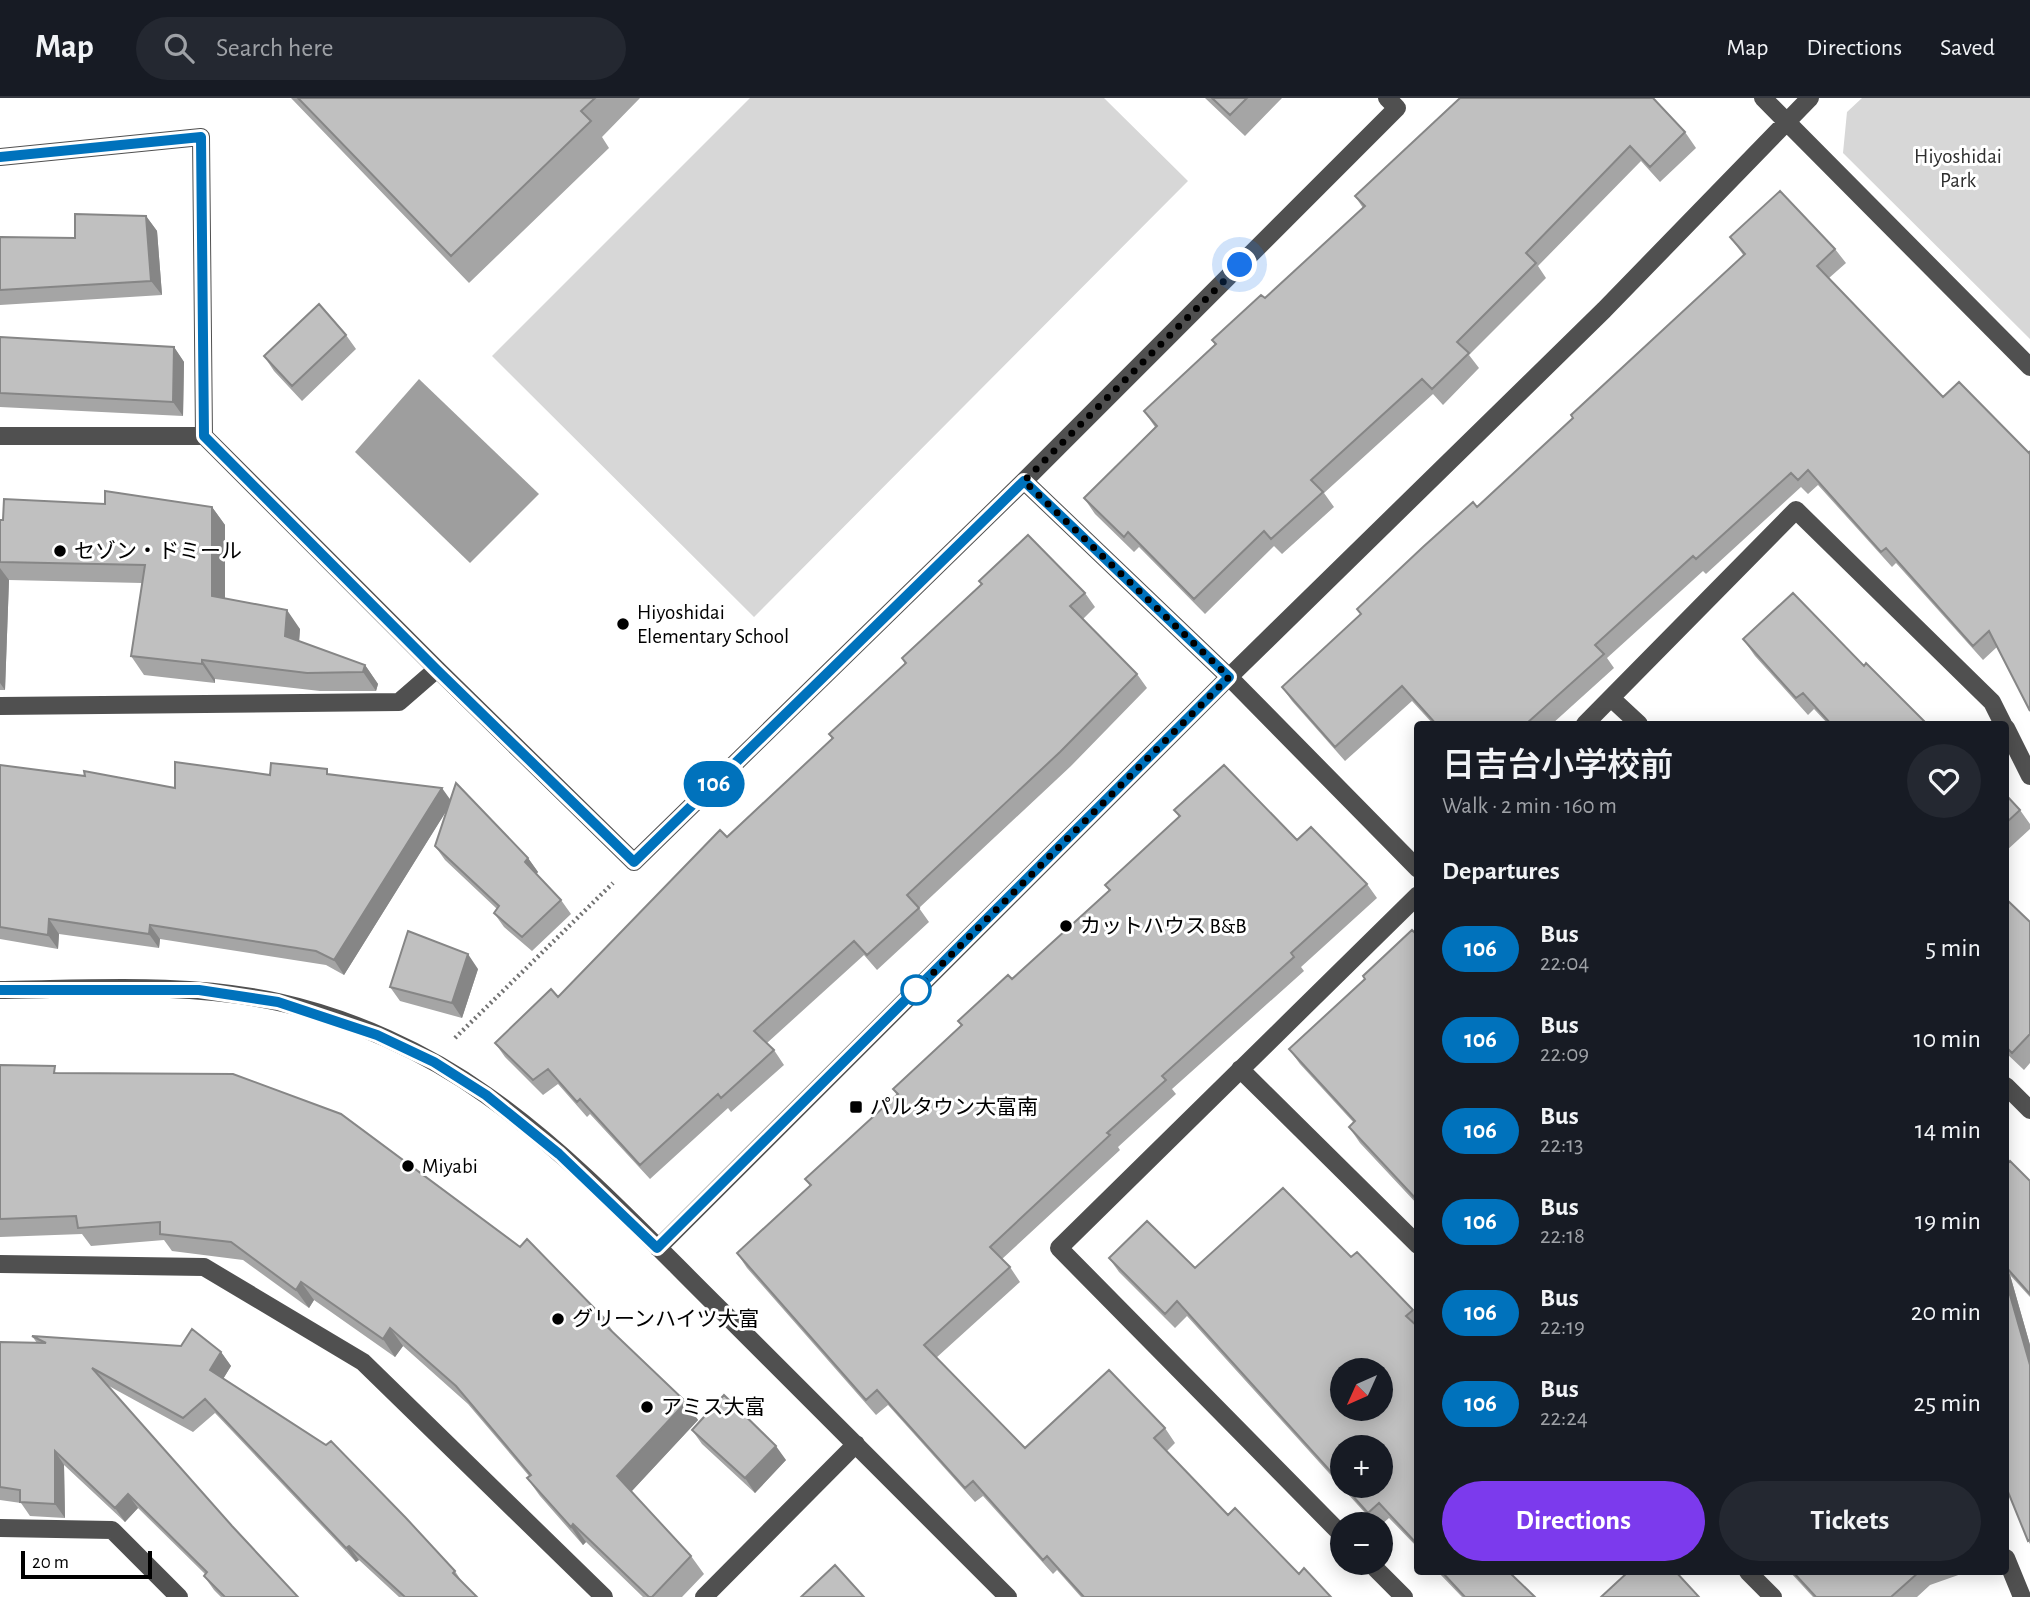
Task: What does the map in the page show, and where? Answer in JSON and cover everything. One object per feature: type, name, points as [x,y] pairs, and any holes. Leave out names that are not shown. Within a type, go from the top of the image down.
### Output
[{"type":"street","points":[[0,157],[201,137],[204,436],[437,670],[634,862],[1024,481],[1397,108],[1387,98]]},
{"type":"street","points":[[1763,98],[2030,367]]},
{"type":"street","points":[[657,1248],[1229,677],[1604,310],[1811,98]]},
{"type":"street","points":[[0,436],[204,436]]},
{"type":"street","points":[[1024,481],[1229,677],[1414,865]]},
{"type":"street","points":[[1588,721],[1796,510],[1992,702],[2002,721]]},
{"type":"street","points":[[0,706],[399,702],[437,670]]},
{"type":"street","points":[[1611,698],[1636,721]]},
{"type":"street","points":[[2009,736],[2030,776]]},
{"type":"street","points":[[1330,1523],[1059,1248],[1414,899]]},
{"type":"street","points":[[0,990],[199,990],[278,1002],[377,1035],[434,1062],[486,1095],[559,1154],[856,1444],[1008,1597]]},
{"type":"street","points":[[1240,1069],[1414,1241]]},
{"type":"street","points":[[2009,1089],[2030,1110]]},
{"type":"street","points":[[0,1264],[204,1267],[363,1362],[604,1597]]},
{"type":"street","points":[[704,1597],[856,1444]]},
{"type":"street","points":[[0,1528],[112,1530],[179,1597]]},
{"type":"street","points":[[2009,1564],[2024,1592]]},
{"type":"street","points":[[1382,1575],[1404,1597]]},
{"type":"street","points":[[1751,1575],[1773,1597]]},
{"type":"path","points":[[455,1038],[634,862]]},
{"type":"green space","points":[[750,98],[1104,98],[1188,181],[754,617],[492,356]]},
{"type":"green space","name":"Hiyoshidai Park","points":[[1862,98],[2030,98],[2030,339],[1843,153],[1847,112]]},
{"type":"shaded area","points":[[419,379],[539,494],[470,563],[355,452]]},
{"type":"building","points":[[298,98],[595,98],[581,111],[591,121],[451,256]]},
{"type":"building","points":[[1212,98],[1247,98],[1230,115]]},
{"type":"building","points":[[1460,98],[1653,98],[1685,132],[1650,167],[1630,146],[1526,253],[1536,263],[1457,342],[1469,353],[1432,389],[1422,379],[1311,480],[1323,492],[1271,539],[1264,531],[1194,599],[1128,532],[1124,537],[1084,498],[1157,426],[1144,411],[1216,344],[1212,340],[1261,295],[1265,298],[1365,206],[1355,196]]},
{"type":"building","points":[[1780,191],[1835,249],[1817,266],[1943,397],[1959,382],[2029,453],[2030,451],[2030,711],[1989,631],[1973,646],[1886,548],[1881,552],[1808,470],[1798,480],[1791,473],[1696,559],[1693,556],[1595,645],[1604,654],[1529,721],[1433,721],[1402,686],[1335,747],[1282,687],[1361,614],[1357,609],[1423,547],[1473,502],[1477,507],[1573,418],[1571,415],[1745,254],[1730,237]]},
{"type":"building","points":[[75,214],[146,216],[151,281],[0,290],[0,237],[75,238]]},
{"type":"building","points":[[319,304],[346,335],[292,386],[264,356]]},
{"type":"building","points":[[0,337],[174,347],[173,402],[0,393]]},
{"type":"building","points":[[105,491],[212,507],[212,596],[287,610],[285,636],[365,665],[363,672],[307,673],[202,660],[202,664],[131,656],[145,565],[0,562],[0,520],[3,520],[4,499],[105,504]]},
{"type":"building","points":[[1028,535],[1085,593],[1070,606],[1137,674],[1060,752],[907,895],[919,908],[867,955],[854,941],[754,1031],[774,1050],[721,1098],[718,1094],[640,1165],[580,1099],[577,1102],[548,1069],[533,1080],[495,1043],[551,989],[558,997],[720,830],[727,837],[833,738],[829,734],[906,663],[902,658],[982,584],[979,581]]},
{"type":"building","points":[[1793,593],[1864,666],[1866,663],[1924,721],[1828,721],[1803,693],[1796,698],[1743,639]]},
{"type":"building","points":[[175,762],[270,775],[271,763],[327,769],[327,774],[442,788],[334,960],[316,951],[150,925],[149,934],[49,919],[48,935],[0,927],[0,765],[85,776],[84,771],[175,788]]},
{"type":"building","points":[[1224,765],[1297,840],[1311,827],[1367,884],[1291,953],[1294,957],[1162,1076],[1166,1080],[1107,1133],[1110,1135],[990,1247],[1010,1267],[924,1345],[1025,1448],[1109,1370],[1165,1428],[1154,1438],[1228,1515],[1235,1508],[1299,1574],[1304,1568],[1331,1597],[1084,1597],[1047,1556],[1043,1560],[973,1481],[965,1488],[877,1390],[866,1400],[737,1253],[811,1185],[805,1179],[898,1094],[893,1089],[962,1025],[958,1021],[1008,975],[1012,979],[1110,890],[1105,885],[1180,816],[1174,810]]},
{"type":"building","points":[[456,783],[528,858],[525,862],[561,900],[522,937],[494,913],[499,906],[435,846]]},
{"type":"building","points":[[2009,798],[2020,810],[2009,820]]},
{"type":"building","points":[[2009,902],[2030,922],[2030,1034],[2012,1053],[2009,1050]]},
{"type":"building","points":[[1412,930],[1414,932],[1414,1197],[1349,1127],[1355,1121],[1289,1049],[1365,979],[1363,976]]},
{"type":"building","points":[[408,931],[468,954],[452,1003],[390,987]]},
{"type":"building","points":[[0,1065],[55,1066],[54,1073],[233,1074],[341,1114],[520,1247],[527,1239],[604,1318],[601,1321],[686,1402],[617,1476],[691,1556],[649,1597],[573,1524],[571,1527],[527,1478],[531,1475],[456,1386],[390,1328],[383,1339],[301,1282],[296,1290],[231,1242],[160,1234],[160,1222],[78,1228],[76,1216],[0,1219]]},
{"type":"building","points":[[2009,1162],[2030,1181],[2030,1294],[2009,1270]]},
{"type":"building","points":[[1283,1188],[1351,1257],[1357,1252],[1413,1310],[1406,1316],[1414,1323],[1414,1541],[1393,1518],[1393,1512],[1387,1512],[1379,1503],[1367,1512],[1355,1498],[1393,1498],[1393,1435],[1330,1435],[1330,1471],[1177,1301],[1165,1314],[1109,1258],[1147,1221],[1195,1268]]},
{"type":"building","points":[[2009,1292],[2030,1365],[2028,1541],[2009,1494]]},
{"type":"building","points":[[192,1329],[221,1352],[210,1370],[326,1445],[331,1441],[406,1518],[477,1597],[405,1597],[349,1546],[346,1548],[205,1399],[183,1418],[92,1368],[298,1597],[225,1597],[204,1576],[207,1572],[128,1494],[115,1508],[55,1451],[55,1504],[20,1502],[20,1490],[0,1487],[0,1342],[46,1343],[32,1336],[181,1346]]},
{"type":"building","points":[[724,1395],[776,1446],[745,1478],[692,1430]]},
{"type":"building","points":[[835,1565],[864,1597],[801,1597]]},
{"type":"building","points":[[1445,1575],[1512,1575],[1535,1597],[1465,1597]]},
{"type":"building","points":[[1625,1575],[1679,1575],[1699,1597],[1601,1597]]},
{"type":"building","points":[[1796,1575],[1916,1575],[1891,1597],[1816,1597]]},
{"type":"bus line","name":"106","points":[[0,157],[201,137],[204,436],[437,670],[634,862],[1024,481],[1229,677],[657,1248],[559,1154],[486,1095],[434,1062],[377,1035],[278,1002],[199,990],[0,990]]},
{"type":"place","name":"セゾン・ドミール","points":[[60,551]]},
{"type":"place","name":"Hiyoshidai Elementary School","points":[[623,624]]},
{"type":"place","name":"カットハウス B&B","points":[[1066,926]]},
{"type":"place","name":"パルタウン大富南","points":[[856,1107]]},
{"type":"place","name":"Miyabi","points":[[408,1166]]},
{"type":"place","name":"グリーンハイツ大富","points":[[558,1319]]},
{"type":"place","name":"アミス大富","points":[[647,1407]]},
{"type":"route","points":[[916,990],[1229,677],[1024,481],[1240,265]]}]
